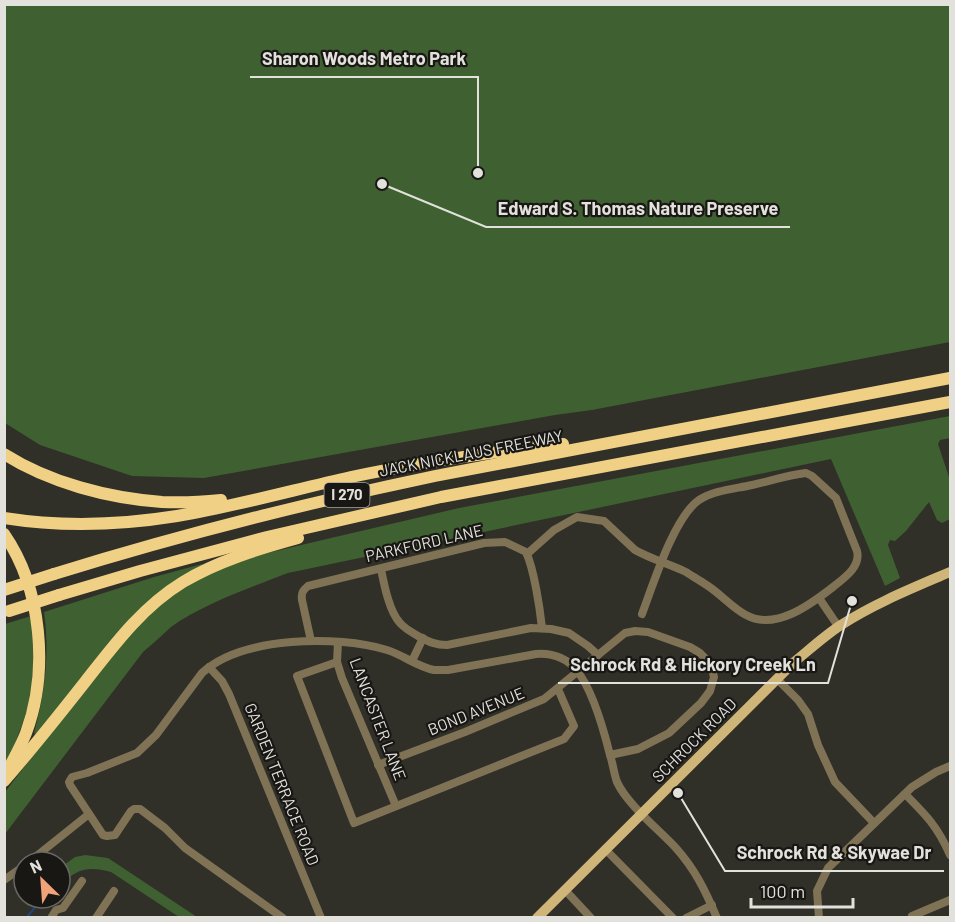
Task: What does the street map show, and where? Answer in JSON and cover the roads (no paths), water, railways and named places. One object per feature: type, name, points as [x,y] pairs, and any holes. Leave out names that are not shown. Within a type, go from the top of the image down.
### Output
[{"type":"highway","name":"JACK NICKLAUS FREEWAY","points":[[4,590],[192,533],[345,495],[951,378]]},
{"type":"highway","name":"I 270","points":[[7,612],[140,571],[267,537],[417,502],[551,475],[951,402]]},
{"type":"highway","points":[[4,518],[117,523],[176,516],[401,467],[456,458],[645,436]]},
{"type":"highway","points":[[4,454],[55,479],[104,494],[129,498],[162,502],[193,502],[282,493]]},
{"type":"highway","points":[[4,779],[31,750],[116,643],[142,614],[169,591],[198,574],[234,558],[417,502]]},
{"type":"highway","points":[[4,534],[16,553],[29,586],[38,624],[39,660],[36,698],[26,734],[4,779]]},
{"type":"main road","name":"SCHROCK ROAD","points":[[537,918],[793,663],[838,626],[908,590],[951,572]]},
{"type":"street","points":[[542,628],[541,614],[527,554],[554,530],[577,517],[604,521],[635,550],[662,562],[685,572],[711,588],[746,615],[760,620],[774,620],[800,610],[850,573],[857,563],[857,551],[836,498],[806,473],[719,491],[698,501],[682,518],[662,562],[642,614]]},
{"type":"street","name":"PARKFORD LANE","points":[[311,641],[301,595],[308,586],[484,543],[505,542],[524,550],[527,554]]},
{"type":"street","points":[[381,569],[391,606],[399,622],[412,633],[438,645],[542,628],[569,633],[588,646],[597,656]]},
{"type":"street","points":[[819,598],[838,626]]},
{"type":"street","points":[[578,672],[625,633],[635,631],[648,632],[690,647],[700,652],[710,663],[714,677],[710,691],[701,703],[669,733],[638,749],[610,755]]},
{"type":"street","points":[[412,661],[423,638]]},
{"type":"street","points":[[283,918],[185,848],[165,828],[140,809],[131,811],[115,835],[111,837],[104,834],[70,785],[70,779],[137,753],[156,735],[200,676],[209,667],[235,652],[264,645],[311,641],[352,642],[388,651],[433,670],[448,670],[536,654],[551,654],[566,660],[585,683],[603,728],[618,784],[641,813],[696,873],[717,918]]},
{"type":"street","name":"LANCASTER LANE","points":[[339,642],[337,662],[342,678],[396,806]]},
{"type":"street","points":[[337,662],[297,676],[354,823],[564,739],[574,726],[558,689]]},
{"type":"street","name":"GARDEN TERRACE ROAD","points":[[209,667],[222,681],[229,694],[321,918]]},
{"type":"street","name":"BOND AVENUE","points":[[378,765],[544,699],[578,672]]},
{"type":"street","points":[[777,678],[808,714],[818,745],[835,782],[874,823]]},
{"type":"street","points":[[819,918],[817,891],[828,868],[912,787],[936,772],[951,766]]},
{"type":"street","points":[[905,794],[932,823],[943,838],[951,855]]},
{"type":"street","points":[[44,850],[89,814]]},
{"type":"street","points":[[605,849],[673,918]]},
{"type":"street","points":[[51,918],[56,910],[63,908],[82,881]]},
{"type":"street","points":[[565,890],[591,918]]},
{"type":"street","points":[[96,918],[114,891]]},
{"type":"street","points":[[912,916],[951,900]]},
{"type":"street","points":[[686,918],[712,905]]},
{"type":"waterway","points":[[26,918],[33,910]]},
{"type":"place","name":"Sharon Woods Metro Park","points":[[478,173]]},
{"type":"place","name":"Edward S. Thomas Nature Preserve","points":[[382,184]]},
{"type":"place","name":"Schrock Rd & Hickory Creek Ln","points":[[852,601]]},
{"type":"place","name":"Schrock Rd & Skywae Dr","points":[[678,793]]}]
